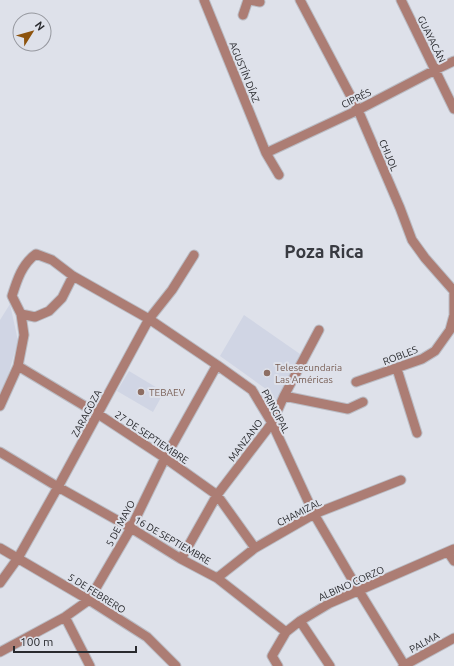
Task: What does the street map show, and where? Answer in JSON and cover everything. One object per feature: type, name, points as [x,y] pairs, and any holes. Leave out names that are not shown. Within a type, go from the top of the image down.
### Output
[{"type":"street","name":"AGUSTÍN DÍAZ","points":[[204,0],[266,153],[279,175]]},
{"type":"street","points":[[243,15],[249,0],[260,2]]},
{"type":"street","name":"CHIJOL","points":[[300,0],[358,110],[412,240],[454,291],[454,316]]},
{"type":"street","name":"GUAYACÁN","points":[[401,0],[454,109]]},
{"type":"street","name":"CIPRÉS","points":[[266,153],[358,110],[454,61]]},
{"type":"street","name":"PRINCIPAL","points":[[21,314],[12,296],[16,281],[24,266],[29,259],[36,254],[52,260],[73,276],[149,319],[218,365],[252,390],[272,423],[314,514],[404,666]]},
{"type":"street","name":"ZARAGOZA","points":[[0,583],[18,558],[149,319],[172,290],[194,255]]},
{"type":"street","points":[[1,401],[18,366],[24,334],[21,314],[36,317],[49,311],[62,298],[73,276]]},
{"type":"street","name":"ROBLES","points":[[356,382],[422,359],[435,351],[450,330],[454,316]]},
{"type":"street","name":"MANZANO","points":[[181,559],[217,495],[272,423],[284,396],[319,330]]},
{"type":"street","name":"5 DE MAYO","points":[[0,652],[65,617],[89,600],[131,528],[165,458],[218,365]]},
{"type":"street","name":"27 DE SEPTIEMBRE","points":[[18,366],[98,414],[165,458],[217,495],[255,548]]},
{"type":"street","points":[[396,369],[417,433]]},
{"type":"street","points":[[284,396],[348,409],[363,402]]},
{"type":"street","name":"16 DE SEPTIEMBRE","points":[[0,452],[131,528],[181,559],[217,578],[286,632]]},
{"type":"street","name":"CHAMIZAL","points":[[217,578],[255,548],[314,514],[400,480]]},
{"type":"street","name":"5 DE FEBRERO","points":[[0,548],[89,600],[148,637],[176,666]]},
{"type":"street","points":[[451,550],[454,561]]},
{"type":"street","name":"ALBINO CORZO","points":[[278,666],[272,656],[286,632],[300,621],[330,603],[359,592],[451,550]]},
{"type":"street","points":[[65,617],[90,666]]},
{"type":"street","points":[[300,621],[330,666]]},
{"type":"street","name":"PALMA","points":[[404,666],[454,638]]},
{"type":"shaded area","points":[[10,304],[18,341],[2,397],[0,395],[0,320]]},
{"type":"shaded area","name":"Telesecundaria Las Américas","points":[[244,315],[300,354],[275,406],[266,389],[220,356]]},
{"type":"shaded area","name":"TEBAEV","points":[[129,371],[164,392],[153,412],[117,391]]},
{"type":"place","name":"Telesecundaria Las Américas","points":[[267,373]]},
{"type":"place","name":"TEBAEV","points":[[141,392]]},
{"type":"district","name":"Poza Rica","points":[[324,252]]}]
